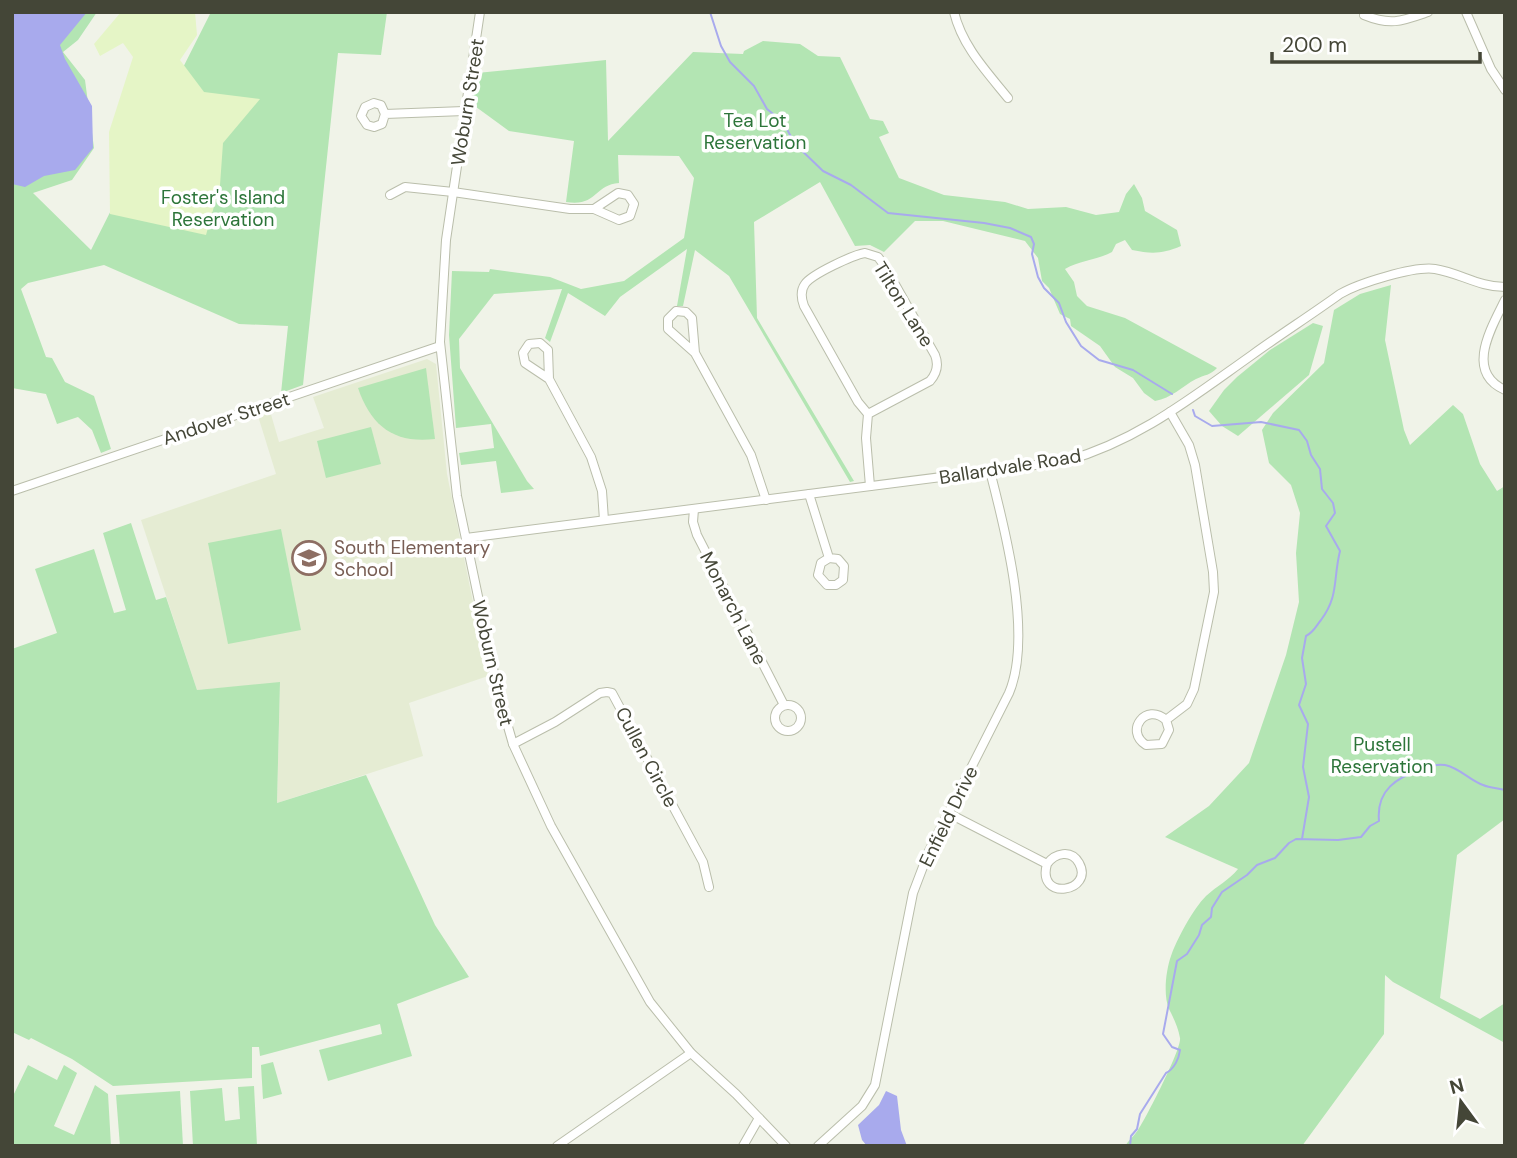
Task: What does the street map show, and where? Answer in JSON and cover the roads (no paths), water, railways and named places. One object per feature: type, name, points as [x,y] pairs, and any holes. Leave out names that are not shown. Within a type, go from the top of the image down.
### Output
[{"type":"street","name":"Woburn Street","points":[[480,12],[446,240],[440,346],[451,456],[498,692],[513,744],[558,841],[660,1017],[691,1053],[786,1146]]},
{"type":"street","points":[[954,12],[969,47],[1007,98]]},
{"type":"street","points":[[1364,15],[1390,22],[1428,12]]},
{"type":"street","points":[[1466,12],[1491,69],[1505,90]]},
{"type":"street","points":[[385,114],[464,111]]},
{"type":"street","points":[[390,195],[405,187],[453,192],[570,209],[594,209],[622,220],[632,214],[634,204],[628,195],[618,193],[594,209]]},
{"type":"street","name":"Tilton Lane","points":[[865,253],[882,261],[935,355],[937,364],[936,373],[930,381],[868,414],[858,402],[801,297],[804,285],[810,278],[865,253]]},
{"type":"street","name":"Ballardvale Road","points":[[466,538],[1058,462],[1087,455],[1138,433],[1340,294],[1360,284],[1433,269],[1472,282],[1505,287]]},
{"type":"street","points":[[1505,300],[1486,341],[1483,356],[1489,377],[1505,390]]},
{"type":"street","points":[[695,353],[692,318],[684,311],[673,313],[667,321],[669,331],[695,353],[751,455],[766,500]]},
{"type":"street","points":[[549,379],[525,363],[523,353],[529,344],[540,343],[548,350],[549,379],[591,457],[602,491],[604,520]]},
{"type":"street","name":"Andover Street","points":[[12,491],[440,346]]},
{"type":"street","points":[[1166,720],[1187,704],[1194,689],[1212,612],[1214,582],[1193,455],[1170,412]]},
{"type":"street","points":[[868,414],[866,438],[870,486]]},
{"type":"street","name":"Enfield Drive","points":[[818,1146],[862,1105],[875,1085],[880,1071],[913,893],[929,851],[1009,693],[1018,664],[1012,565],[990,471]]},
{"type":"street","points":[[809,494],[829,558]]},
{"type":"street","name":"Monarch Lane","points":[[694,509],[693,522],[697,536],[784,705]]},
{"type":"street","name":"Cullen Circle","points":[[513,744],[548,726],[600,693],[612,694],[703,862],[709,887]]},
{"type":"street","points":[[1157,714],[1166,720],[1169,730],[1162,744],[1152,747],[1138,738],[1138,722],[1146,715],[1157,714]]},
{"type":"street","points":[[948,813],[1047,864]]},
{"type":"street","points":[[1067,854],[1077,860],[1080,878],[1073,887],[1056,888],[1048,881],[1045,870],[1047,864],[1055,855],[1067,854]]},
{"type":"street","points":[[556,1146],[691,1053]]},
{"type":"street","points":[[743,1146],[759,1118]]},
{"type":"water","points":[[12,12],[87,12],[60,45],[92,106],[93,148],[75,170],[44,176],[25,187],[12,184]]},
{"type":"water","points":[[886,1091],[897,1096],[901,1130],[907,1146],[867,1146],[862,1140],[858,1125],[879,1105]]},
{"type":"waterway","points":[[710,12],[721,46],[730,62],[754,86],[767,109],[783,122],[795,144],[823,171],[851,185],[888,213],[984,223],[1010,228],[1031,237],[1038,277],[1044,288],[1059,303],[1066,322],[1081,346],[1099,360],[1133,370],[1172,394]]},
{"type":"waterway","points":[[1193,410],[1195,416],[1212,426],[1261,422],[1299,430],[1320,469],[1322,489],[1333,503],[1335,513],[1326,526],[1340,551],[1333,595],[1327,611],[1313,631],[1306,636],[1302,658],[1306,684],[1299,705],[1308,724],[1303,767],[1309,797],[1302,839]]},
{"type":"waterway","points":[[1130,1146],[1140,1114],[1166,1073],[1176,1063],[1180,1050],[1172,1047],[1163,1034],[1177,961],[1187,954],[1202,925],[1211,917],[1212,908],[1222,892],[1257,865],[1275,858],[1296,839],[1338,840],[1361,837],[1370,826],[1379,821],[1381,801],[1390,786],[1414,772],[1445,765],[1483,785],[1505,790]]},
{"type":"place","name":"South Elementary School","points":[[309,558]]},
{"type":"park label","name":"Tea Lot Reservation","points":[[755,131]]},
{"type":"park label","name":"Foster's Island Reservation","points":[[223,208]]},
{"type":"park label","name":"Pustell Reservation","points":[[1382,755]]}]
